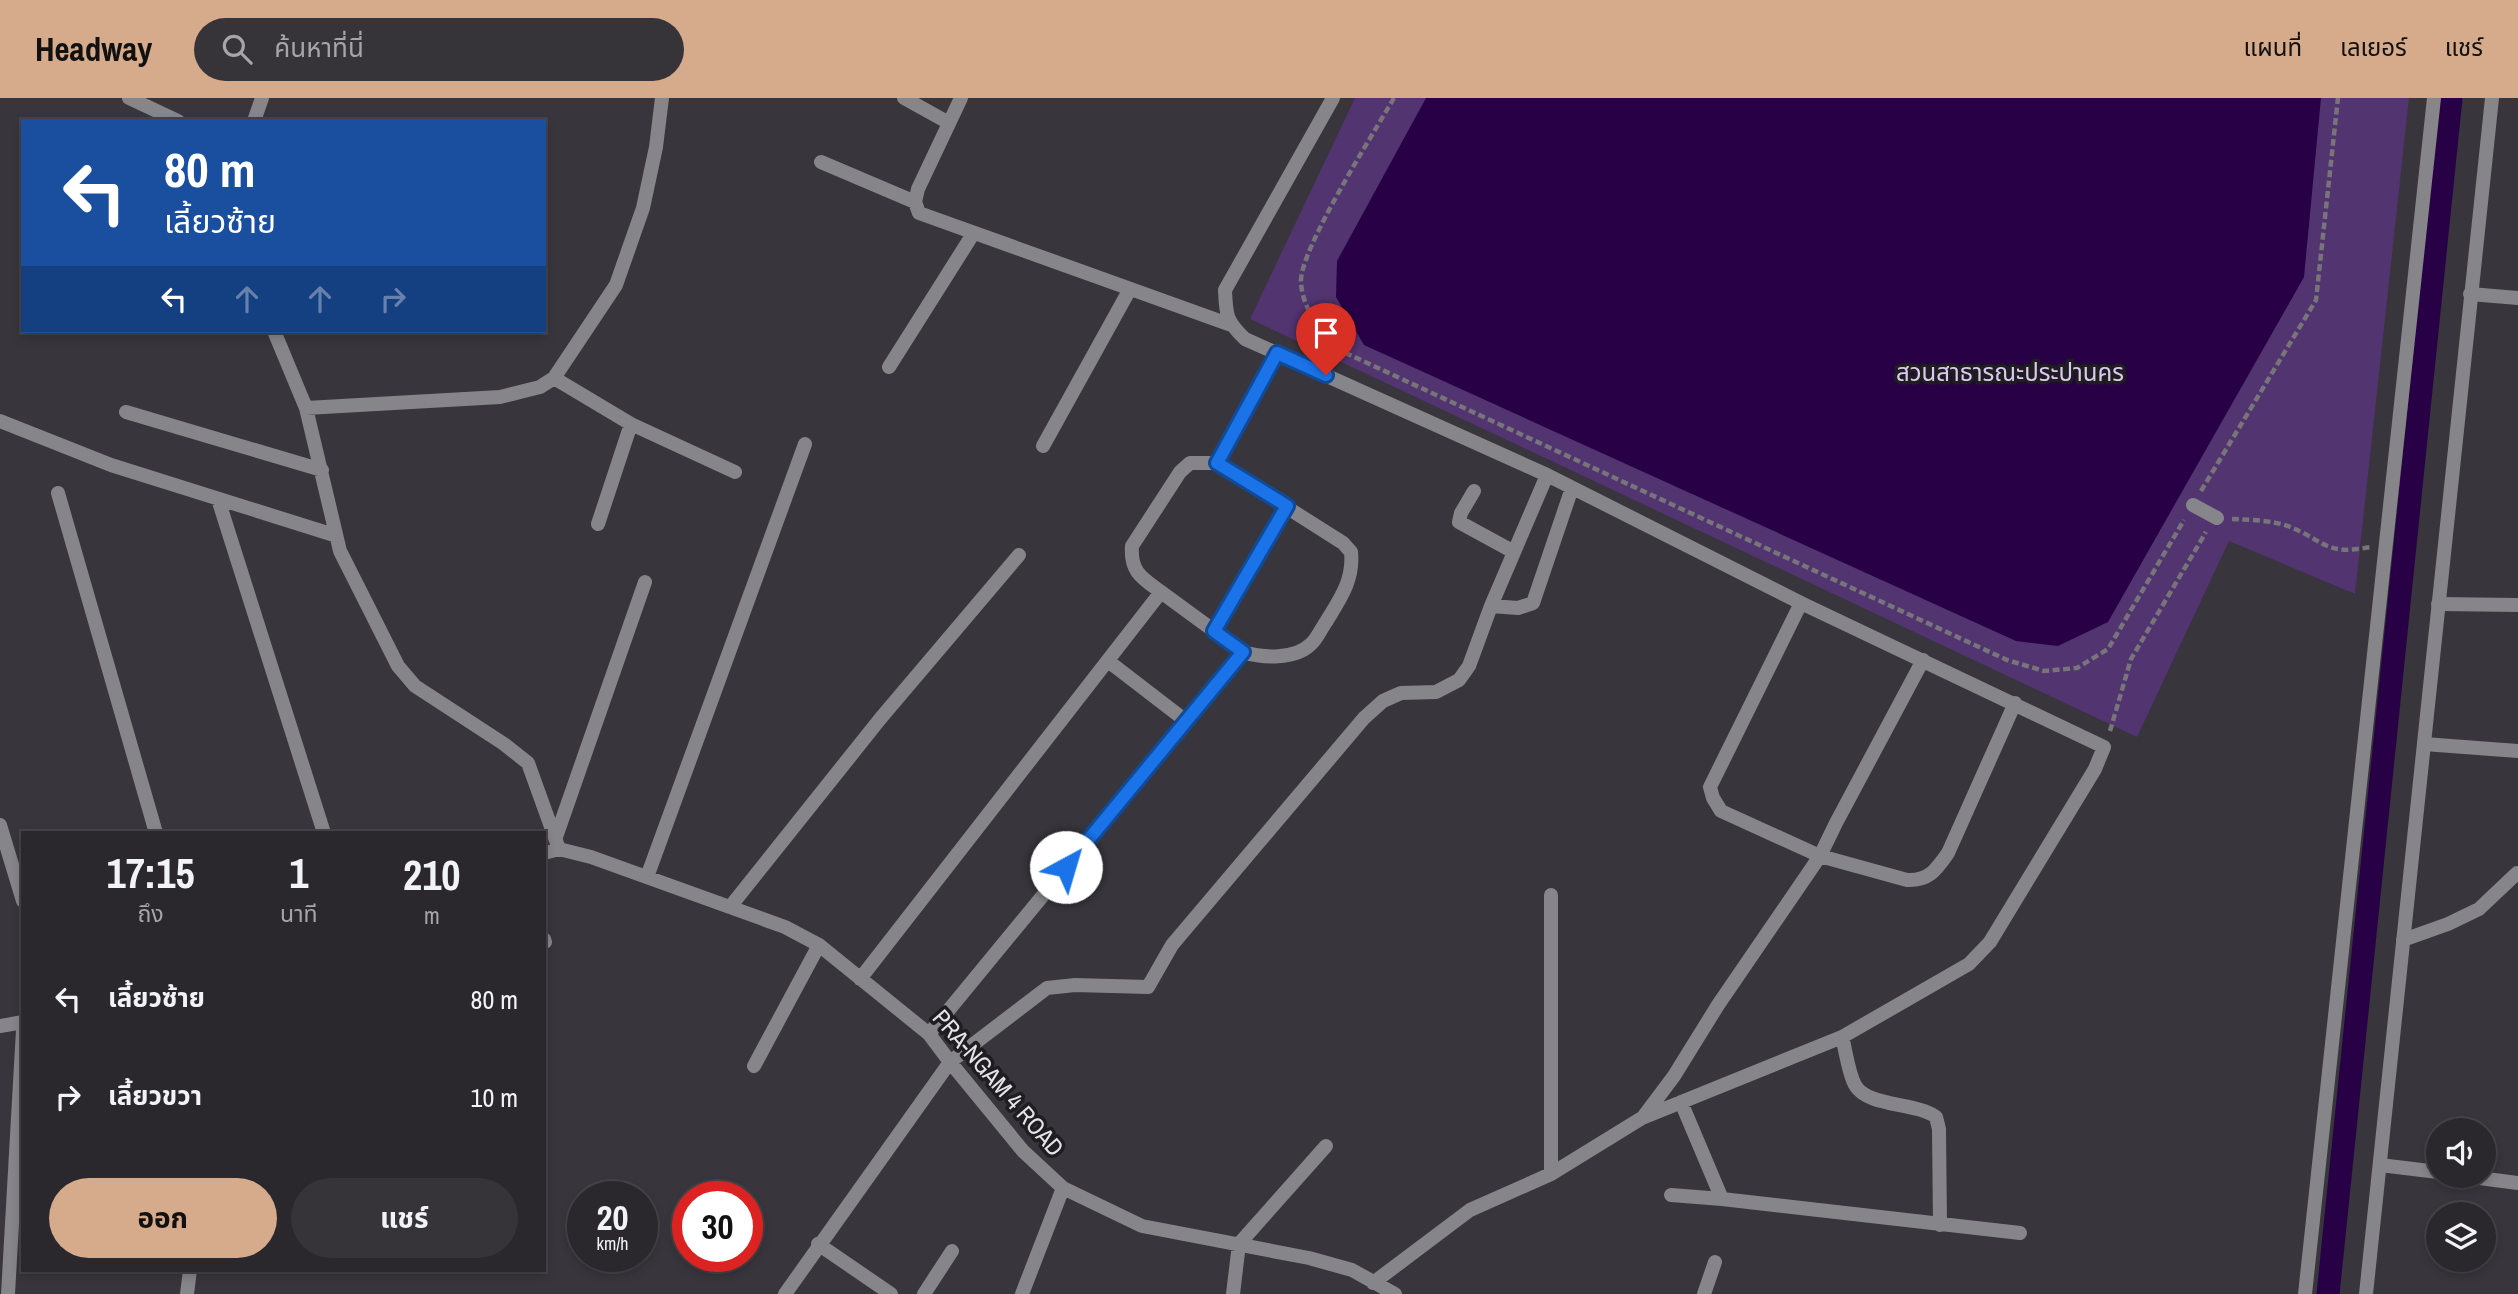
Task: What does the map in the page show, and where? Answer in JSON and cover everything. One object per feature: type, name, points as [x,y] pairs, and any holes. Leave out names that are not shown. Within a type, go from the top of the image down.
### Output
[{"type":"street","points":[[129,98],[174,119]]},
{"type":"street","points":[[255,119],[262,98]]},
{"type":"street","points":[[306,408],[500,397],[540,387],[554,378],[616,285],[643,208],[656,147],[662,98]]},
{"type":"street","points":[[904,98],[949,122]]},
{"type":"street","points":[[961,98],[915,202],[919,213],[1231,325]]},
{"type":"street","points":[[1333,98],[1225,290],[1226,317],[1245,339],[1547,475],[1801,603],[2104,747],[2095,769],[1990,942],[1969,964],[1842,1037],[1642,1118],[1551,1174],[1471,1210],[1373,1283]]},
{"type":"street","points":[[2305,1294],[2434,98]]},
{"type":"street","points":[[2367,1294],[2492,98]]},
{"type":"street","points":[[821,162],[915,202]]},
{"type":"street","points":[[889,367],[973,234]]},
{"type":"street","points":[[1043,446],[1130,289]]},
{"type":"street","points":[[2470,294],[2518,298]]},
{"type":"street","points":[[275,333],[306,408],[334,535],[398,666],[415,686],[504,744],[528,763],[558,843]]},
{"type":"street","points":[[1217,463],[1277,353]]},
{"type":"street","points":[[554,378],[631,424],[736,472]]},
{"type":"street","points":[[126,412],[321,470]]},
{"type":"street","points":[[0,421],[111,466],[334,535]]},
{"type":"street","points":[[598,524],[631,424]]},
{"type":"street","points":[[647,877],[805,444]]},
{"type":"street","points":[[1190,463],[1217,463],[1287,506],[1343,542],[1351,552],[1350,576],[1345,592],[1310,646],[1294,653],[1267,657],[1243,652],[1138,574],[1131,560],[1132,546],[1180,472],[1190,463]]},
{"type":"street","points":[[785,1294],[950,1062],[1047,988],[1075,985],[1148,987],[1172,945],[1364,719],[1383,701],[1401,693],[1436,692],[1459,680],[1469,666],[1490,606],[1547,475]]},
{"type":"street","points":[[1490,606],[1518,608],[1533,603],[1572,488]]},
{"type":"street","points":[[1474,491],[1461,513],[1459,522],[1514,552]]},
{"type":"street","points":[[58,492],[155,831]]},
{"type":"street","points":[[218,499],[323,831]]},
{"type":"street","points":[[2193,505],[2217,518]]},
{"type":"street","points":[[1214,631],[1287,506]]},
{"type":"street","points":[[730,907],[880,719],[1019,555]]},
{"type":"street","points":[[558,843],[645,582]]},
{"type":"street","points":[[860,979],[1161,592]]},
{"type":"street","points":[[1801,603],[1710,787],[1721,811],[1820,856],[1907,880],[1920,881],[1935,872],[1948,853],[2015,703]]},
{"type":"street","points":[[2438,604],[2518,605]]},
{"type":"street","points":[[929,1034],[1243,652]]},
{"type":"street","points":[[1642,1118],[1674,1076],[1718,1005],[1820,856],[1923,660]]},
{"type":"street","points":[[1108,661],[1186,721]]},
{"type":"street","points":[[2424,744],[2518,751]]},
{"type":"street","points":[[0,825],[21,894]]},
{"type":"street","name":"PRA-NGAM 4 ROAD","points":[[546,852],[558,843],[785,927],[819,945],[929,1034],[1023,1151],[1063,1188],[1142,1226],[1309,1258],[1352,1270],[1395,1294]]},
{"type":"street","points":[[2403,940],[2448,924],[2479,909],[2517,873]]},
{"type":"street","points":[[1551,895],[1551,1174]]},
{"type":"street","points":[[754,1066],[819,945]]},
{"type":"street","points":[[0,1026],[21,1022]]},
{"type":"street","points":[[1842,1037],[1855,1085],[1863,1095],[1927,1111],[1936,1117],[1939,1129],[1940,1225]]},
{"type":"street","points":[[8,1294],[21,1065]]},
{"type":"street","points":[[1681,1102],[1722,1199]]},
{"type":"street","points":[[1233,1294],[1239,1244],[1326,1146]]},
{"type":"street","points":[[2380,1165],[2426,1171]]},
{"type":"street","points":[[2496,1180],[2518,1183]]},
{"type":"street","points":[[1022,1294],[1063,1188]]},
{"type":"street","points":[[1671,1195],[2020,1233]]},
{"type":"street","points":[[818,1244],[891,1294]]},
{"type":"street","points":[[924,1294],[952,1251]]},
{"type":"street","points":[[1704,1294],[1714,1262]]},
{"type":"street","points":[[187,1294],[190,1272]]},
{"type":"path","points":[[1394,98],[1309,247],[1300,281],[1309,314],[1335,348],[2007,660],[2044,671],[2077,668],[2108,649],[2316,300],[2338,98]]},
{"type":"path","points":[[2104,747],[2131,659],[2208,527],[2217,518],[2262,520],[2292,528],[2319,544],[2339,550],[2385,544]]},
{"type":"green space","name":"สวนสาธารณะประปานคร","points":[[1355,98],[2409,98],[2355,594],[2229,541],[2137,737],[1250,319]]},
{"type":"shaded area","name":"สวนสาธารณะประปานคร","points":[[1426,98],[2321,98],[2304,277],[2108,622],[2058,646],[2016,641],[1364,345],[1336,297],[1337,261]]},
{"type":"waterway","points":[[2328,1294],[2451,98]]},
{"type":"route","points":[[1066,867],[1243,652],[1214,631],[1287,506],[1217,463],[1277,353],[1326,375]]}]
